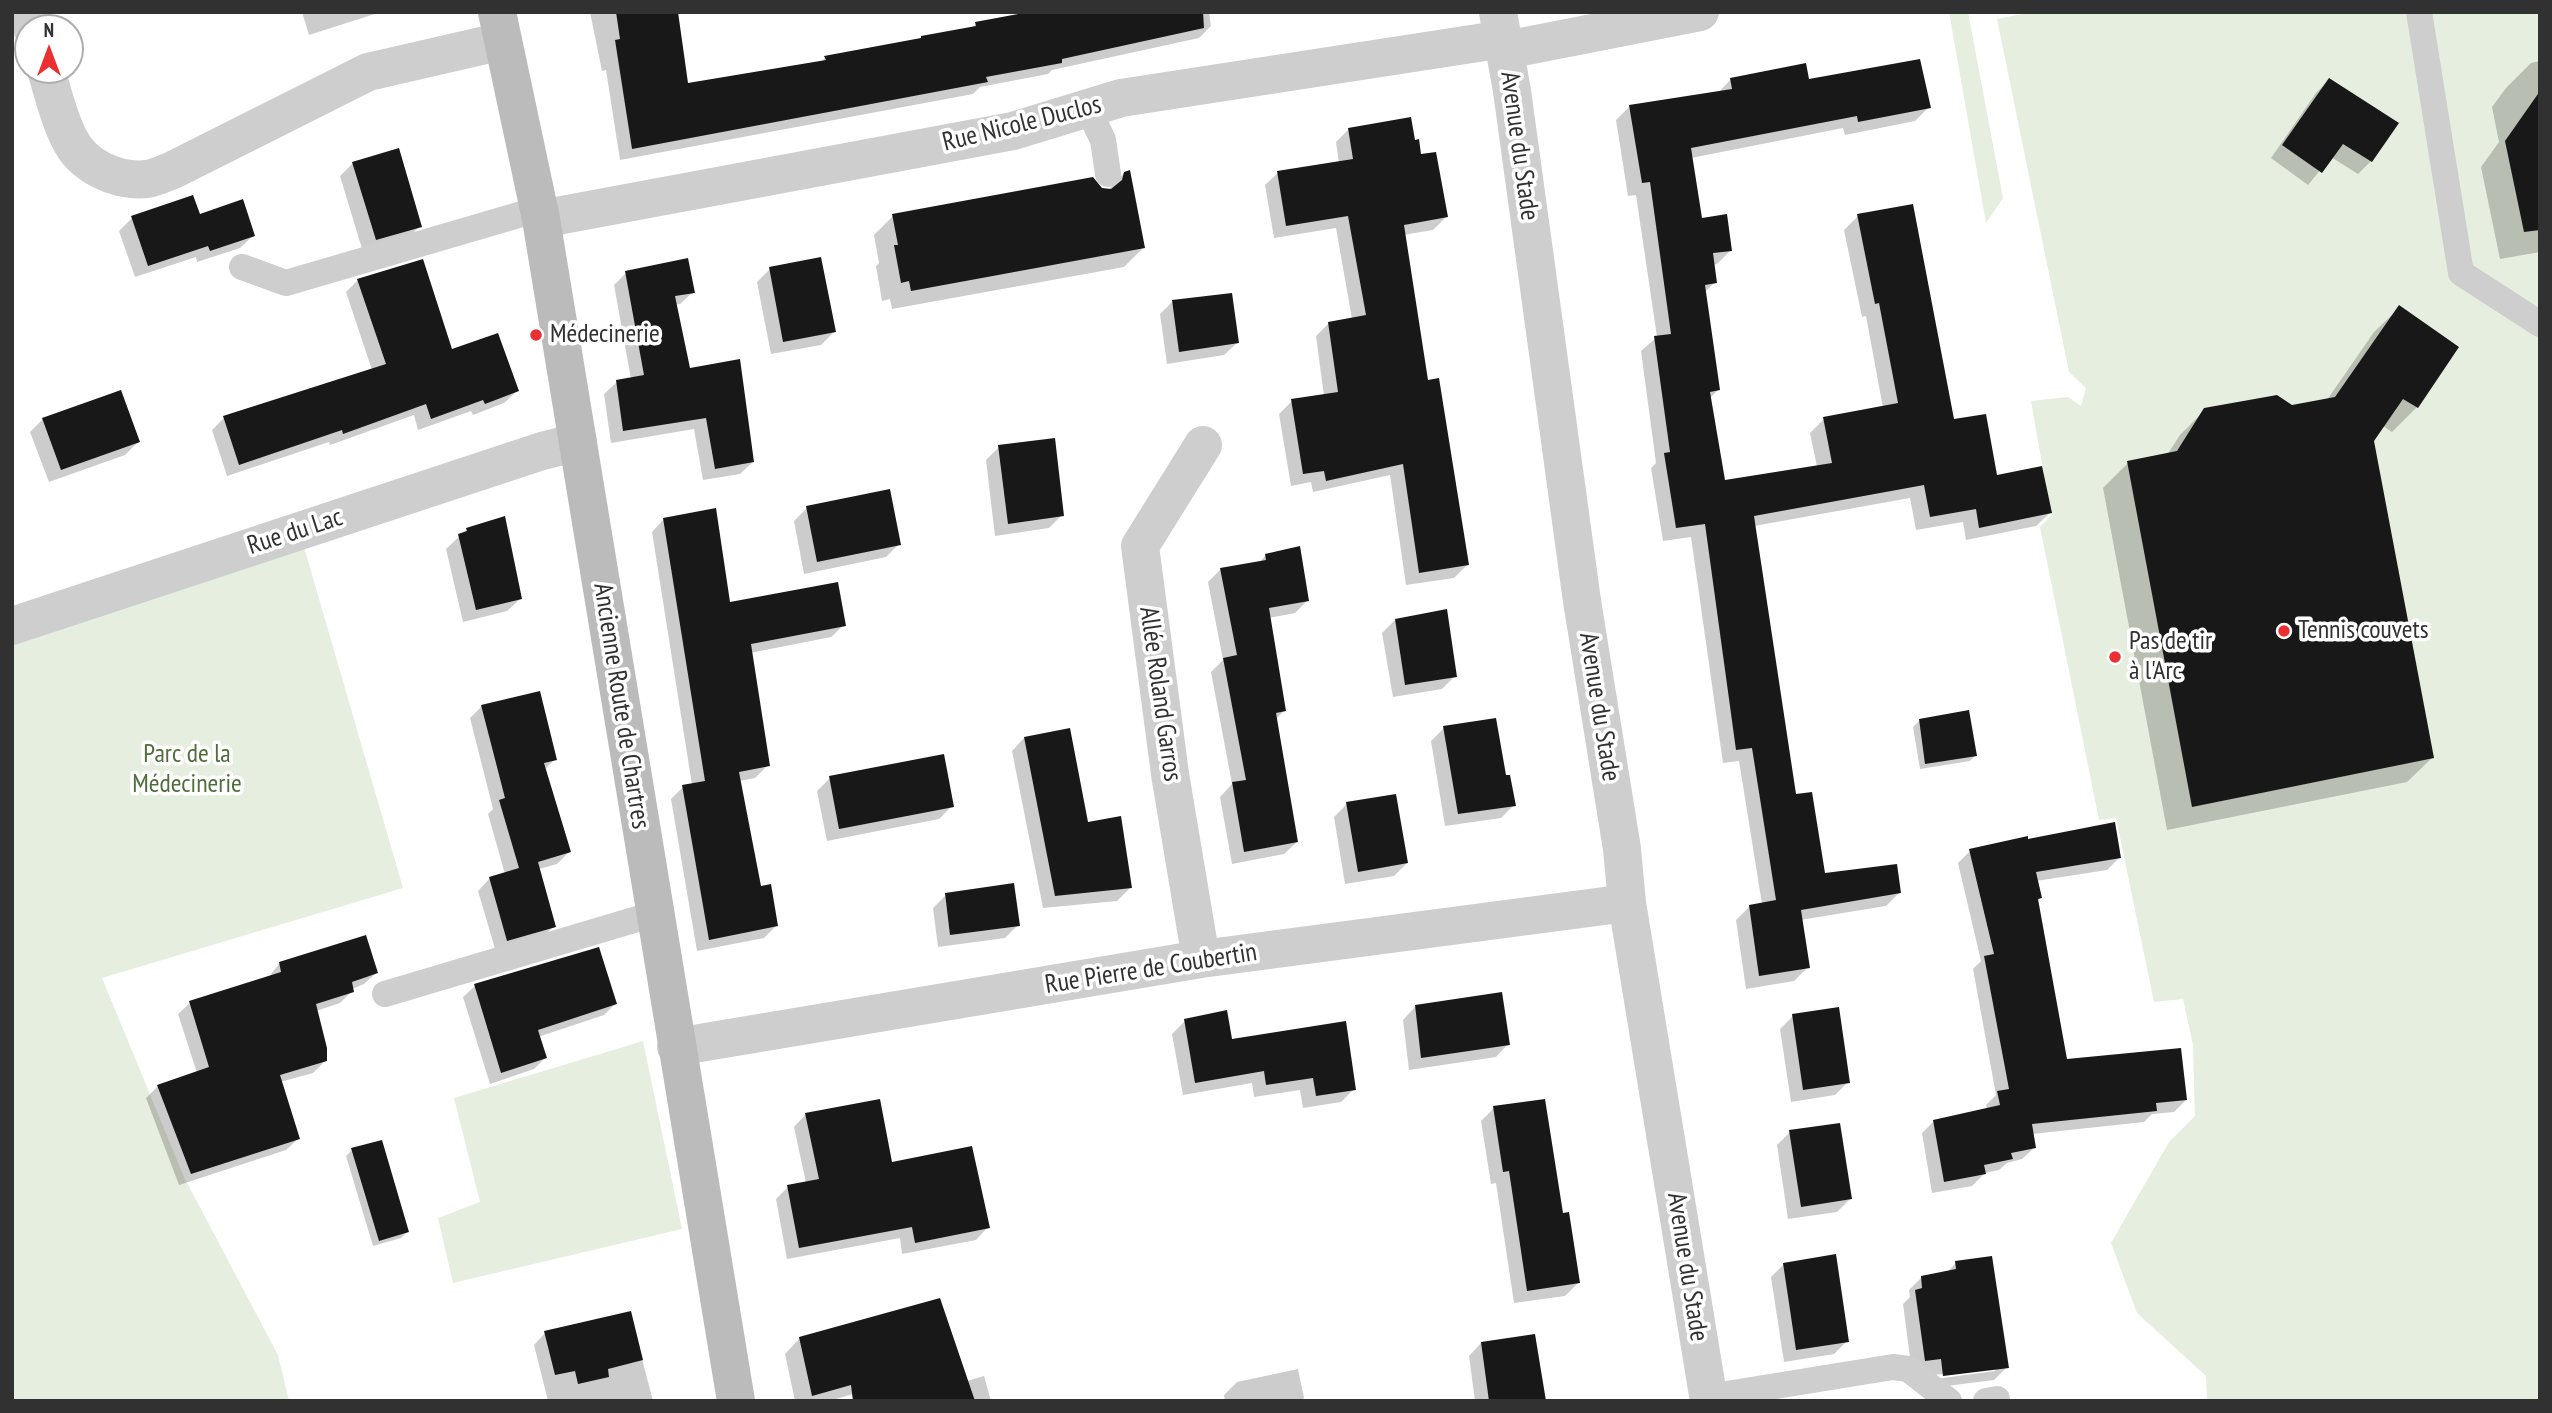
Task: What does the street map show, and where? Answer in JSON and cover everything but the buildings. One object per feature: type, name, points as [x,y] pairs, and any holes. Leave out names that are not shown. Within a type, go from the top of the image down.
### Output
[{"type":"main road","name":"Ancienne Route de Chartres","points":[[500,26],[540,214],[736,1401]]},
{"type":"street","name":"Rue Nicole Duclos","points":[[540,214],[1013,131],[1121,98],[1503,34],[1700,12]]},
{"type":"street","points":[[51,84],[69,138],[82,157],[98,170],[122,177],[147,179],[173,170],[368,72],[500,26]]},
{"type":"street","name":"Avenue du Stade","points":[[1503,34],[1582,601],[1622,849],[1627,903],[1709,1399]]},
{"type":"street","name":"Rue du Lac","points":[[12,626],[542,451],[578,442]]},
{"type":"street","name":"Allée Roland Garros","points":[[1201,959],[1170,775],[1140,546],[1203,445]]},
{"type":"street","name":"Rue Pierre de Coubertin","points":[[676,1047],[1201,959],[1627,903]]},
{"type":"lane","points":[[2419,12],[2461,273],[2540,324]]},
{"type":"lane","points":[[1088,109],[1103,140],[1108,174]]},
{"type":"lane","points":[[242,267],[286,283],[540,214]]},
{"type":"lane","points":[[385,994],[654,914]]},
{"type":"lane","points":[[1709,1399],[1893,1367],[1908,1369],[1949,1401]]},
{"type":"green space","points":[[1949,12],[1968,12],[2003,198],[1986,223]]},
{"type":"green space","points":[[2032,12],[2540,12],[2540,1401],[2207,1401],[2206,1376],[2137,1313],[2111,1243],[2169,1142],[2195,1116],[2193,1045],[2183,999],[2154,1002],[2116,818],[2099,820],[2040,527],[2051,515],[2031,401],[2068,397],[2081,406],[2086,388],[2069,372],[1997,19]]},
{"type":"green space","name":"Parc de la Médecinerie","points":[[304,547],[403,888],[102,978],[184,1177],[278,1355],[289,1401],[12,1401],[12,646]]},
{"type":"green space","points":[[643,1041],[682,1229],[453,1283],[438,1218],[480,1202],[454,1098]]},
{"type":"place","name":"Médecinerie","points":[[536,335]]},
{"type":"place","name":"Tennis couvets","points":[[2284,631]]},
{"type":"place","name":"Pas de tir à l'Arc","points":[[2115,657]]}]
